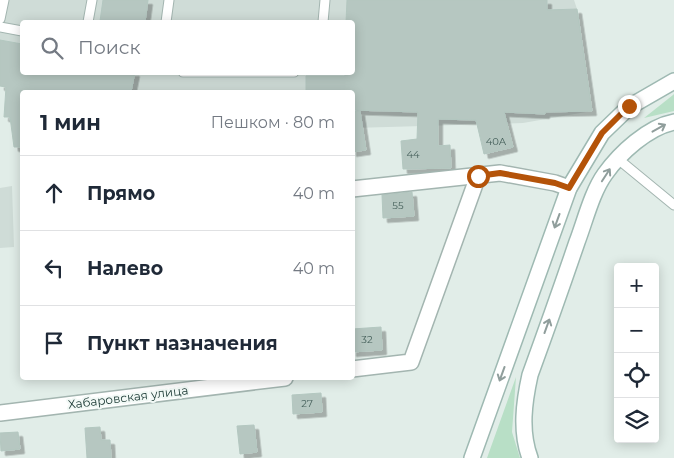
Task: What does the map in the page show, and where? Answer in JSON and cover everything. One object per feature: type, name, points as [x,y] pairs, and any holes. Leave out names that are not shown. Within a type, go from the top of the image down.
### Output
[{"type":"main road","points":[[472,458],[569,188],[602,133],[629,106],[674,81]]},
{"type":"main road","points":[[530,458],[523,425],[525,399],[530,375],[591,205],[604,176],[635,141],[674,122]]},
{"type":"main road","points":[[355,189],[500,173],[555,183],[569,188]]},
{"type":"main road","points":[[355,369],[411,362],[478,176]]},
{"type":"main road","name":"Хабаровская улица","points":[[0,413],[269,380]]},
{"type":"lane","points":[[0,19],[4,0]]},
{"type":"lane","points":[[88,20],[92,0]]},
{"type":"lane","points":[[166,20],[169,0]]},
{"type":"lane","points":[[324,20],[325,0]]},
{"type":"lane","points":[[0,27],[20,31]]},
{"type":"lane","points":[[618,159],[674,205]]},
{"type":"shaded area","points":[[0,0],[574,0],[577,9],[592,111],[523,123],[355,128],[355,90],[23,90],[0,86]]},
{"type":"shaded area","points":[[12,186],[14,247],[0,248],[0,188]]},
{"type":"green space","points":[[673,95],[674,111],[644,118]]},
{"type":"green space","points":[[516,377],[512,432],[520,458],[487,458]]},
{"type":"building","points":[[103,0],[148,0],[145,20],[100,20]]},
{"type":"building","points":[[347,0],[547,0],[547,10],[577,9],[592,111],[545,112],[545,114],[504,112],[513,147],[484,154],[476,120],[438,119],[438,146],[450,145],[451,168],[403,169],[401,141],[417,139],[418,112],[355,110],[355,90],[306,90],[306,76],[355,75],[355,20],[346,20]]},
{"type":"building","points":[[0,40],[20,44],[20,75],[134,75],[131,90],[20,90],[20,147],[14,147],[10,117],[4,117],[6,87],[0,86]]},
{"type":"building","points":[[360,111],[366,150],[355,152],[355,112]]},
{"type":"building","points":[[412,192],[414,216],[383,218],[382,195]]},
{"type":"building","points":[[381,327],[382,350],[355,352],[355,329]]},
{"type":"building","points":[[321,393],[322,412],[293,414],[292,395]]},
{"type":"building","points":[[254,425],[257,452],[240,454],[237,426]]},
{"type":"building","points":[[100,427],[101,440],[110,440],[111,458],[87,458],[85,428]]},
{"type":"building","points":[[18,432],[20,449],[1,451],[0,433]]},
{"type":"route","points":[[478,176],[500,173],[555,183],[569,188],[602,133],[629,106]]}]
